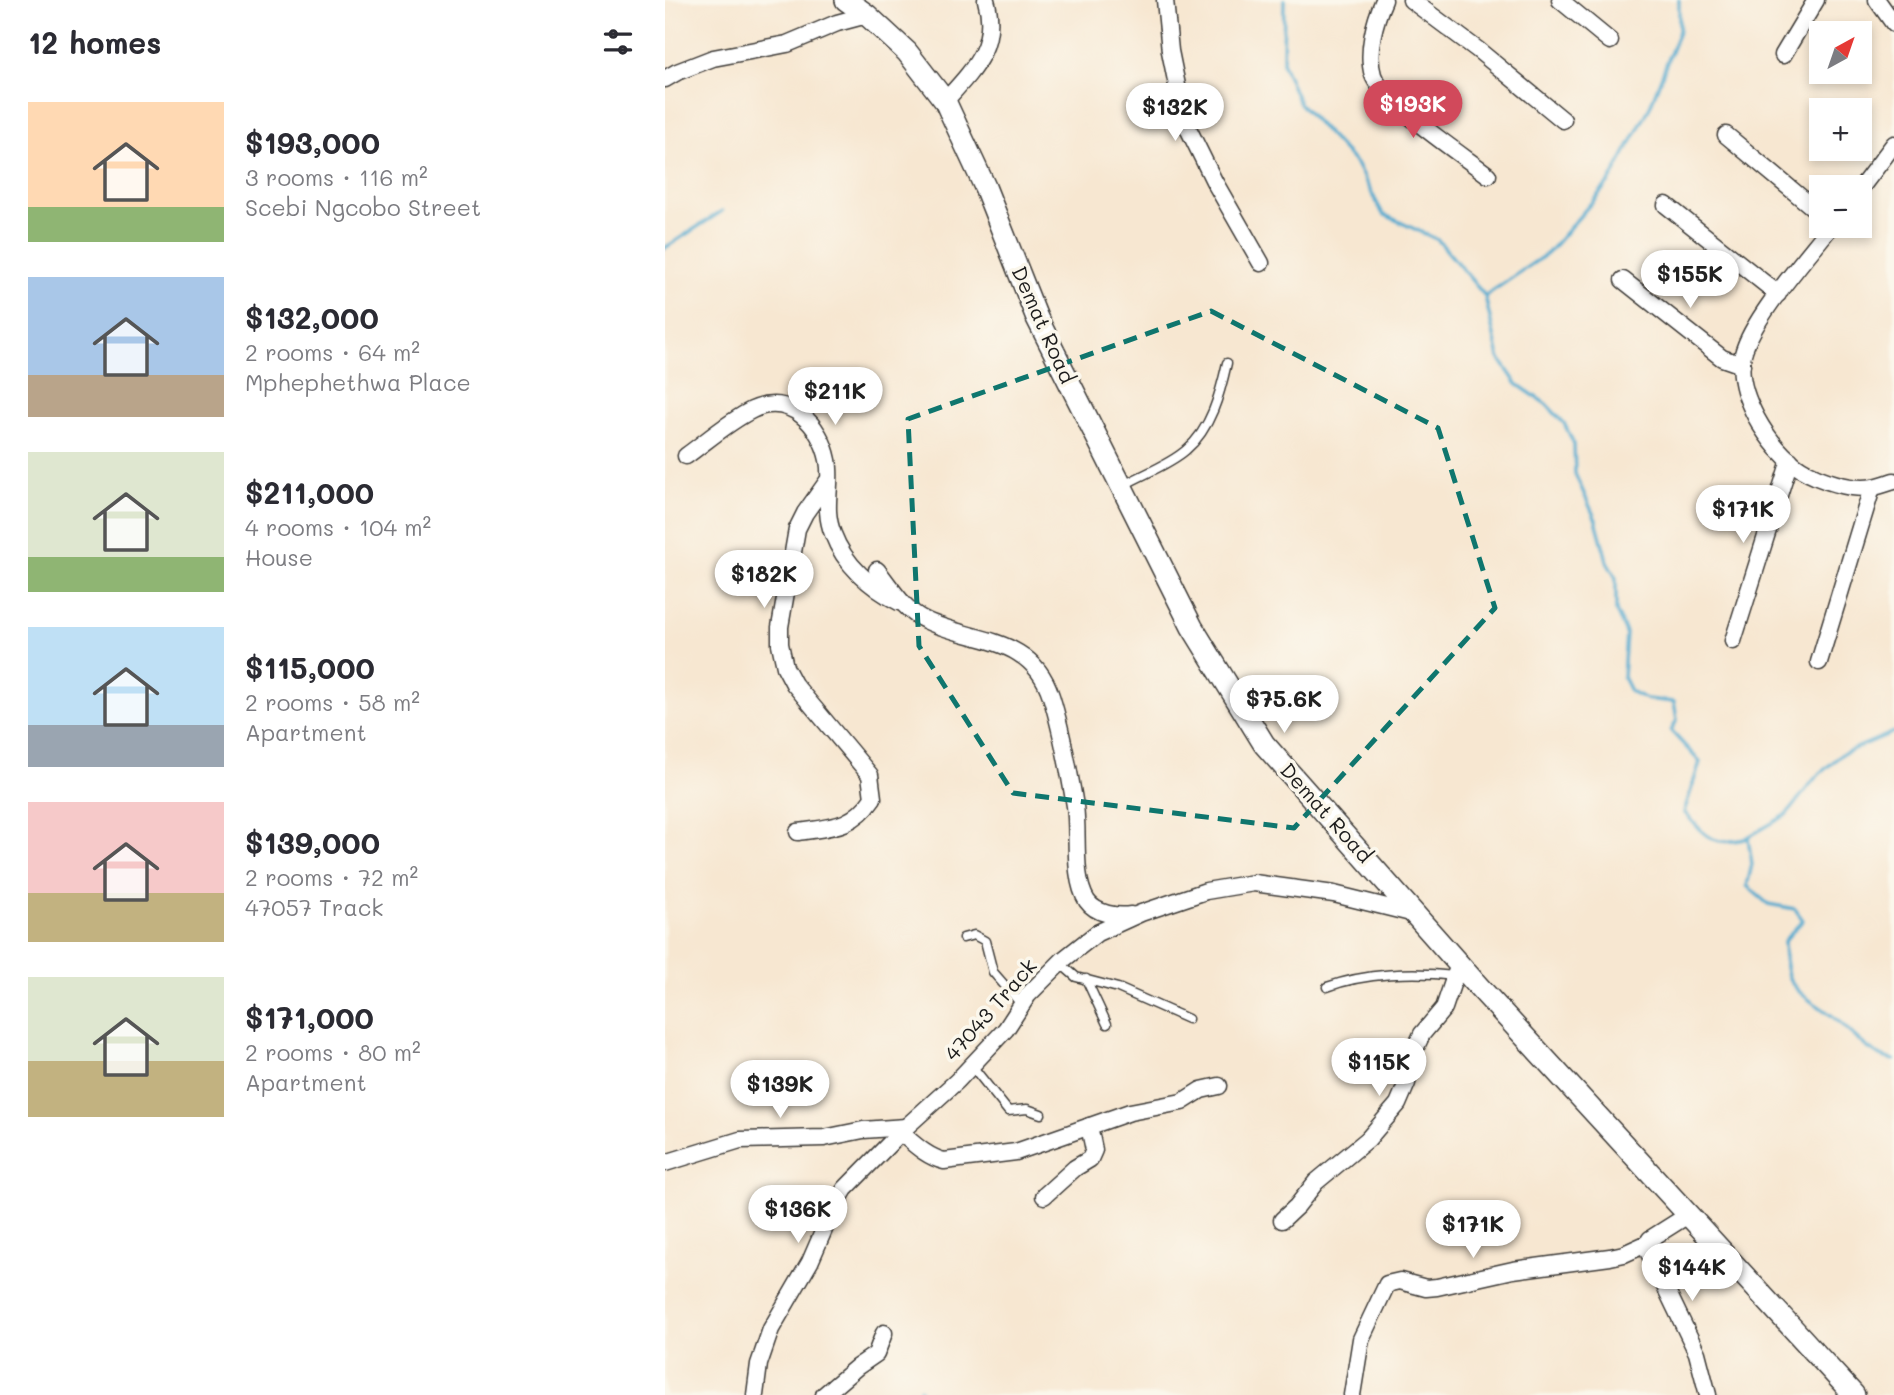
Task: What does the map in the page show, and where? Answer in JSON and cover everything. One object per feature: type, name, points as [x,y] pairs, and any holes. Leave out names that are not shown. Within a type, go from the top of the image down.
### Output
[{"type":"street","name":"Demat Road","points":[[846,0],[867,15],[907,52],[945,101],[985,187],[1037,318],[1192,627],[1264,744],[1415,914],[1457,970],[1854,1395]]},
{"type":"street","points":[[945,101],[982,57],[990,23],[986,0]]},
{"type":"street","points":[[1165,0],[1170,51],[1184,120],[1214,181],[1261,263]]},
{"type":"street","points":[[1384,0],[1371,50],[1373,75],[1378,85],[1397,104],[1488,175]]},
{"type":"street","points":[[1411,0],[1478,50],[1563,120]]},
{"type":"street","points":[[1560,0],[1610,41]]},
{"type":"street","points":[[1783,55],[1816,0]]},
{"type":"street","points":[[1877,0],[1894,24]]},
{"type":"street","points":[[665,79],[713,58],[787,44],[837,23],[867,15]]},
{"type":"street","points":[[1726,135],[1809,204]]},
{"type":"street","points":[[1871,175],[1894,144]]},
{"type":"street","points":[[1666,205],[1779,294]]},
{"type":"street","points":[[1822,238],[1761,318],[1747,343],[1742,365],[1748,401],[1762,428],[1802,470],[1853,486],[1872,488],[1894,481]]},
{"type":"street","points":[[1623,281],[1722,358],[1742,365]]},
{"type":"street","points":[[685,456],[753,410],[771,405],[798,411],[809,419],[817,432],[828,463],[828,519],[834,537],[849,561],[883,594],[904,604]]},
{"type":"street","points":[[1733,640],[1790,460]]},
{"type":"street","points":[[798,832],[852,820],[863,812],[873,798],[870,775],[794,684],[785,667],[780,643],[780,627],[797,529],[827,482]]},
{"type":"street","points":[[1819,662],[1872,488]]},
{"type":"street","points":[[877,570],[904,604],[923,620],[1002,644],[1023,655],[1044,677],[1061,734],[1075,808],[1076,843],[1085,898],[1093,908],[1102,912],[1124,916],[1140,914]]},
{"type":"street","name":"47043 Track","points":[[755,1395],[759,1364],[771,1329],[810,1262],[839,1198],[904,1130],[972,1066],[1006,1029],[1028,995],[1060,963],[1097,933],[1140,914],[1206,891],[1254,883],[1334,894],[1415,914]]},
{"type":"street","points":[[1282,1220],[1323,1174],[1368,1139],[1398,1104],[1422,1034],[1444,1008],[1457,970]]},
{"type":"street","points":[[665,1163],[740,1140],[824,1138],[863,1130],[904,1130],[922,1151],[944,1161],[1016,1152],[1130,1112],[1182,1102],[1201,1090],[1219,1086]]},
{"type":"street","points":[[1044,1196],[1075,1168],[1090,1159],[1094,1150],[1089,1126]]},
{"type":"street","points":[[1352,1395],[1361,1339],[1385,1287],[1391,1282],[1400,1281],[1426,1288],[1437,1287],[1513,1269],[1624,1254],[1648,1243],[1688,1215]]},
{"type":"street","points":[[1648,1243],[1647,1251],[1702,1364],[1708,1395]]},
{"type":"street","points":[[824,1395],[876,1354],[884,1333]]},
{"type":"lane","points":[[1121,486],[1184,452],[1198,438],[1220,394],[1227,363]]},
{"type":"lane","points":[[963,938],[974,935],[985,941],[993,972],[1022,1005]]},
{"type":"lane","points":[[1060,963],[1076,977],[1118,988],[1188,1019]]},
{"type":"lane","points":[[1327,987],[1352,979],[1457,970]]},
{"type":"lane","points":[[1086,979],[1107,1024]]},
{"type":"lane","points":[[972,1066],[1008,1111],[1027,1110],[1041,1114]]},
{"type":"highlighted area","points":[[1211,311],[1438,428],[1495,608],[1294,828],[1013,793],[919,646],[908,419]]},
{"type":"waterway","points":[[1284,0],[1283,64],[1299,103],[1356,164],[1383,214],[1438,240],[1485,296],[1499,358],[1517,384],[1546,404],[1564,423],[1574,444],[1575,474],[1596,520],[1608,564],[1616,578],[1616,611],[1626,633],[1623,677],[1630,691],[1646,699],[1674,702],[1677,720],[1671,731],[1700,762],[1684,812],[1711,838],[1726,842],[1748,838],[1752,864],[1747,886],[1768,904],[1795,909],[1803,920],[1784,941],[1790,980],[1803,995],[1869,1048],[1894,1060]]},
{"type":"waterway","points":[[1485,296],[1548,253],[1610,181],[1649,109],[1679,31],[1679,0]]},
{"type":"waterway","points":[[665,248],[722,211]]},
{"type":"waterway","points":[[1748,837],[1786,815],[1816,777],[1842,754],[1894,732]]},
{"type":"waterway","points":[[920,1388],[920,1395]]}]
